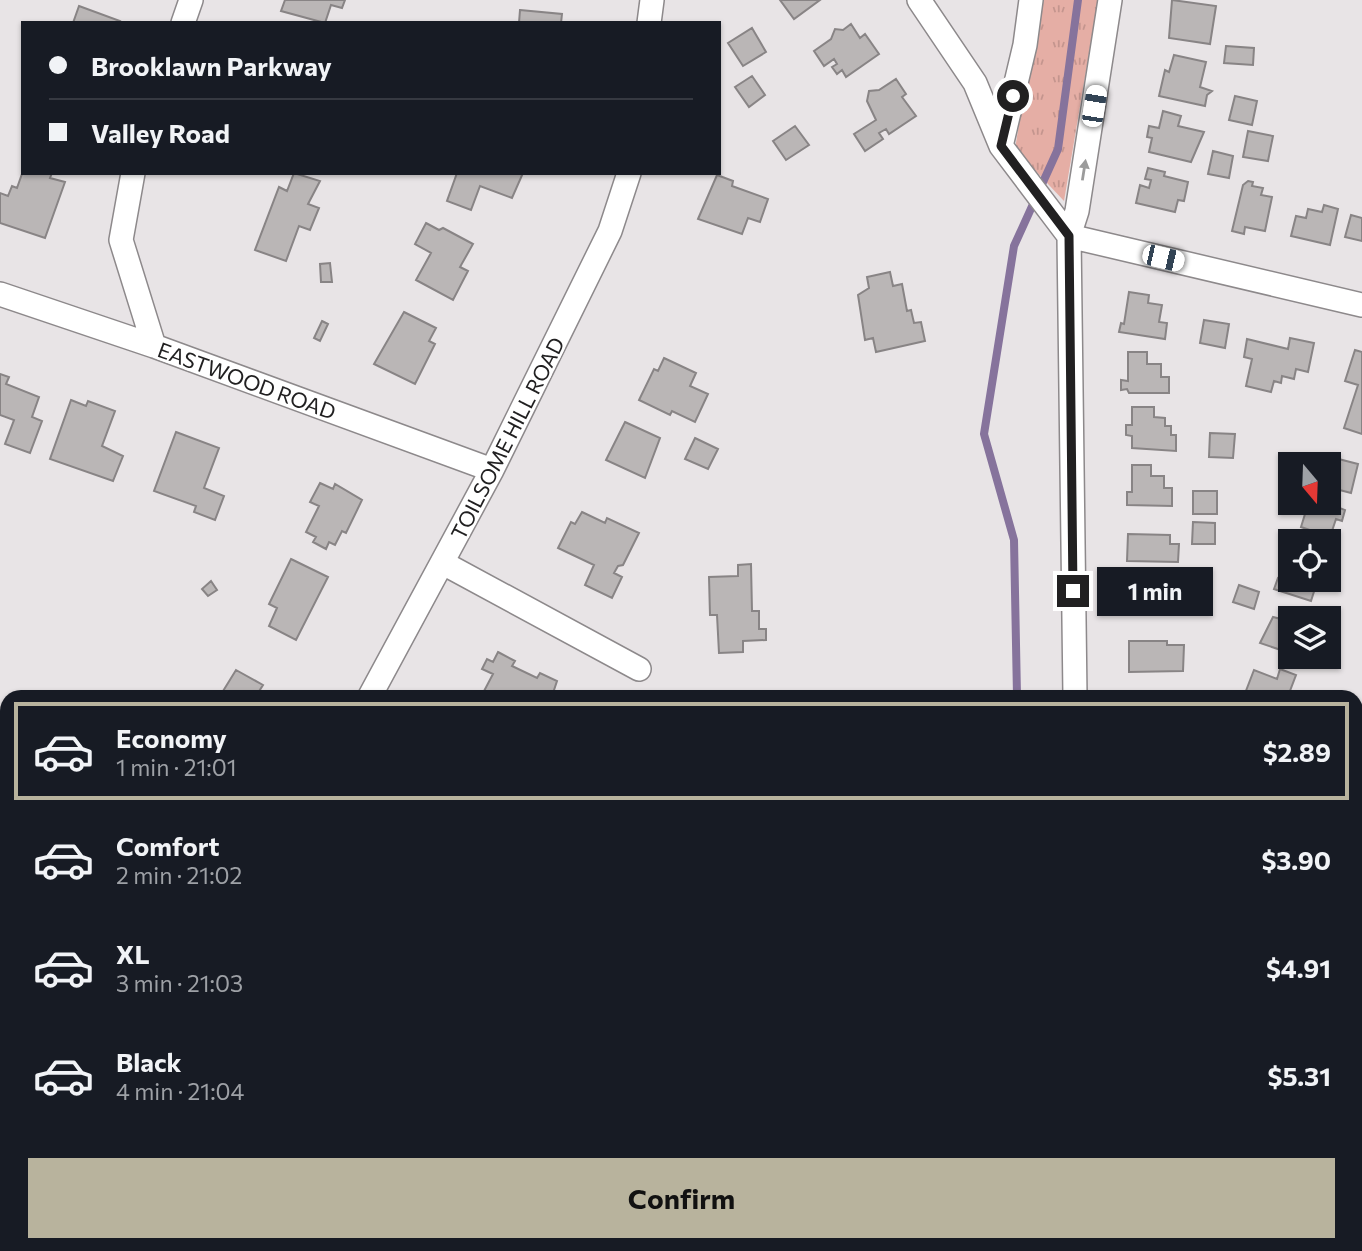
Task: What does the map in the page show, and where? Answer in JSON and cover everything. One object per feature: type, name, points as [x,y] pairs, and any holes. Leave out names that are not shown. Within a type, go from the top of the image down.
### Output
[{"type":"street","points":[[184,21],[191,0]]},
{"type":"street","points":[[649,21],[652,0]]},
{"type":"street","points":[[919,0],[975,83],[1001,146],[1069,236],[1362,305]]},
{"type":"street","points":[[1001,146],[1025,45],[1031,0]]},
{"type":"street","points":[[1075,690],[1069,236],[1077,211],[1110,0]]},
{"type":"street","points":[[133,175],[121,240],[153,345]]},
{"type":"street","name":"TOILSOME HILL ROAD","points":[[373,690],[492,470],[610,231],[628,175]]},
{"type":"street","name":"EASTWOOD ROAD","points":[[0,294],[153,345],[492,470]]},
{"type":"street","points":[[443,563],[639,669]]},
{"type":"green space","points":[[1039,0],[1098,0],[1064,201],[1015,149]]},
{"type":"building","points":[[285,0],[345,0],[342,8],[331,5],[326,21],[281,11]]},
{"type":"building","points":[[780,0],[820,0],[794,19]]},
{"type":"building","points":[[1172,0],[1216,6],[1210,44],[1169,38]]},
{"type":"building","points":[[79,6],[120,21],[74,21]]},
{"type":"building","points":[[520,10],[562,14],[561,21],[519,21]]},
{"type":"building","points":[[851,24],[860,38],[865,34],[879,54],[846,77],[842,70],[837,74],[832,67],[837,64],[834,59],[824,66],[814,51],[831,39],[835,29],[843,30]]},
{"type":"building","points":[[752,28],[766,52],[743,66],[728,43]]},
{"type":"building","points":[[1226,46],[1254,48],[1253,65],[1224,63]]},
{"type":"building","points":[[1174,55],[1206,62],[1200,87],[1212,91],[1207,95],[1205,106],[1159,96],[1165,70],[1169,72]]},
{"type":"building","points":[[752,76],[765,95],[749,107],[735,87]]},
{"type":"building","points":[[896,79],[906,94],[902,97],[916,116],[889,134],[886,129],[879,133],[883,139],[865,151],[854,134],[876,120],[867,101],[869,91],[879,90]]},
{"type":"building","points":[[1235,96],[1257,101],[1252,125],[1229,120]]},
{"type":"building","points":[[1163,111],[1181,116],[1178,126],[1204,132],[1191,162],[1149,152],[1152,138],[1147,137],[1149,126],[1159,128]]},
{"type":"building","points":[[795,126],[809,145],[786,160],[773,141]]},
{"type":"building","points":[[1248,131],[1273,136],[1268,161],[1243,157]]},
{"type":"building","points":[[1213,151],[1233,156],[1229,178],[1208,174]]},
{"type":"building","points":[[1148,168],[1165,172],[1164,176],[1188,182],[1184,201],[1178,200],[1175,212],[1136,203],[1140,185],[1149,188],[1151,180],[1145,179]]},
{"type":"building","points":[[22,175],[51,175],[50,178],[65,182],[45,238],[0,223],[0,193],[8,196],[12,186],[17,188]]},
{"type":"building","points":[[293,175],[320,181],[308,204],[319,208],[310,230],[299,226],[286,261],[255,250],[279,187],[287,191]]},
{"type":"building","points":[[456,175],[522,175],[512,198],[480,186],[471,210],[447,201]]},
{"type":"building","points":[[717,175],[733,181],[732,186],[768,199],[760,222],[748,218],[742,234],[698,219]]},
{"type":"building","points":[[1248,181],[1253,182],[1252,186],[1263,188],[1261,195],[1272,197],[1265,231],[1245,227],[1244,234],[1232,231],[1243,185]]},
{"type":"building","points":[[1324,205],[1338,209],[1330,245],[1291,236],[1296,216],[1306,218],[1308,209],[1322,212]]},
{"type":"building","points":[[1351,215],[1362,218],[1362,241],[1345,237]]},
{"type":"building","points":[[426,223],[439,230],[443,228],[473,244],[460,267],[468,271],[453,300],[416,280],[431,253],[415,244]]},
{"type":"building","points":[[330,263],[332,282],[321,282],[320,264]]},
{"type":"building","points":[[890,272],[893,286],[902,284],[907,311],[911,310],[914,323],[921,322],[925,341],[876,352],[873,338],[865,340],[858,295],[869,288],[867,277]]},
{"type":"building","points":[[1129,292],[1149,295],[1148,303],[1162,305],[1159,322],[1167,323],[1165,339],[1119,332],[1121,323],[1124,324]]},
{"type":"building","points":[[404,312],[436,328],[429,341],[435,344],[415,384],[374,364]]},
{"type":"building","points":[[1204,320],[1229,324],[1225,348],[1200,343]]},
{"type":"building","points":[[322,321],[328,324],[320,341],[314,338]]},
{"type":"building","points":[[1290,338],[1314,343],[1308,372],[1296,369],[1294,379],[1282,376],[1281,383],[1274,381],[1271,392],[1246,386],[1252,359],[1244,357],[1247,339],[1288,349]]},
{"type":"building","points":[[1355,350],[1362,352],[1362,434],[1344,428],[1358,385],[1345,381]]},
{"type":"building","points":[[1128,352],[1147,352],[1147,364],[1161,364],[1161,377],[1169,377],[1169,393],[1129,393],[1127,389],[1121,390],[1121,380],[1128,381]]},
{"type":"building","points":[[664,358],[696,373],[690,386],[708,394],[695,422],[672,411],[670,415],[639,400],[654,369],[658,371]]},
{"type":"building","points":[[0,374],[9,377],[6,384],[39,397],[32,417],[42,421],[30,453],[5,444],[14,420],[0,415]]},
{"type":"building","points":[[71,400],[86,406],[88,401],[115,411],[102,446],[123,456],[113,481],[50,459]]},
{"type":"building","points":[[1132,407],[1154,407],[1154,417],[1165,418],[1165,426],[1171,426],[1171,435],[1176,435],[1176,451],[1132,448],[1132,436],[1126,435],[1126,425],[1132,425]]},
{"type":"building","points":[[625,422],[660,438],[645,478],[606,460]]},
{"type":"building","points":[[176,432],[219,448],[204,488],[224,496],[215,520],[194,512],[196,506],[154,491]]},
{"type":"building","points":[[1210,433],[1235,434],[1233,458],[1209,457]]},
{"type":"building","points":[[695,438],[718,449],[708,469],[685,459]]},
{"type":"building","points":[[1341,460],[1358,464],[1351,493],[1341,490]]},
{"type":"building","points":[[1132,465],[1151,465],[1151,476],[1164,476],[1164,488],[1172,488],[1172,506],[1127,505],[1127,492],[1132,492]]},
{"type":"building","points":[[320,483],[333,489],[335,484],[362,500],[346,533],[342,531],[335,545],[329,542],[326,549],[313,542],[316,537],[306,532],[319,506],[310,502]]},
{"type":"building","points":[[1193,491],[1217,491],[1217,514],[1193,514]]},
{"type":"building","points":[[1341,508],[1345,510],[1342,521],[1336,519],[1333,529],[1301,527],[1305,515],[1341,515]]},
{"type":"building","points":[[582,512],[605,523],[607,518],[639,533],[623,565],[618,566],[614,573],[622,577],[612,598],[585,585],[594,565],[558,548],[571,522],[575,524]]},
{"type":"building","points":[[1193,522],[1215,523],[1215,544],[1192,544]]},
{"type":"building","points":[[1128,534],[1170,535],[1170,544],[1179,544],[1178,562],[1127,561]]},
{"type":"building","points":[[291,559],[328,577],[296,640],[269,626],[277,608],[269,604]]},
{"type":"building","points":[[751,564],[752,611],[759,611],[759,629],[766,629],[766,640],[743,641],[743,652],[719,653],[717,615],[710,615],[709,577],[738,576],[738,565]]},
{"type":"building","points":[[211,581],[217,590],[208,596],[202,589]]},
{"type":"building","points":[[1239,585],[1259,592],[1254,609],[1233,602]]},
{"type":"building","points":[[1283,592],[1314,592],[1311,601]]},
{"type":"building","points":[[1273,617],[1278,618],[1278,649],[1260,643]]},
{"type":"building","points":[[1129,641],[1167,641],[1167,645],[1184,645],[1183,671],[1129,672]]},
{"type":"building","points":[[498,652],[515,661],[512,666],[537,678],[540,673],[557,681],[554,690],[485,690],[493,674],[482,669],[487,659],[493,662]]},
{"type":"building","points":[[1280,669],[1296,675],[1290,690],[1246,690],[1254,670],[1277,679]]},
{"type":"building","points":[[236,670],[263,685],[260,690],[224,690]]},
{"type":"waterway","points":[[1017,690],[1014,540],[984,434],[1014,246],[1058,149],[1078,0]]},
{"type":"route","points":[[1013,96],[1001,146],[1069,236],[1073,591]]}]
